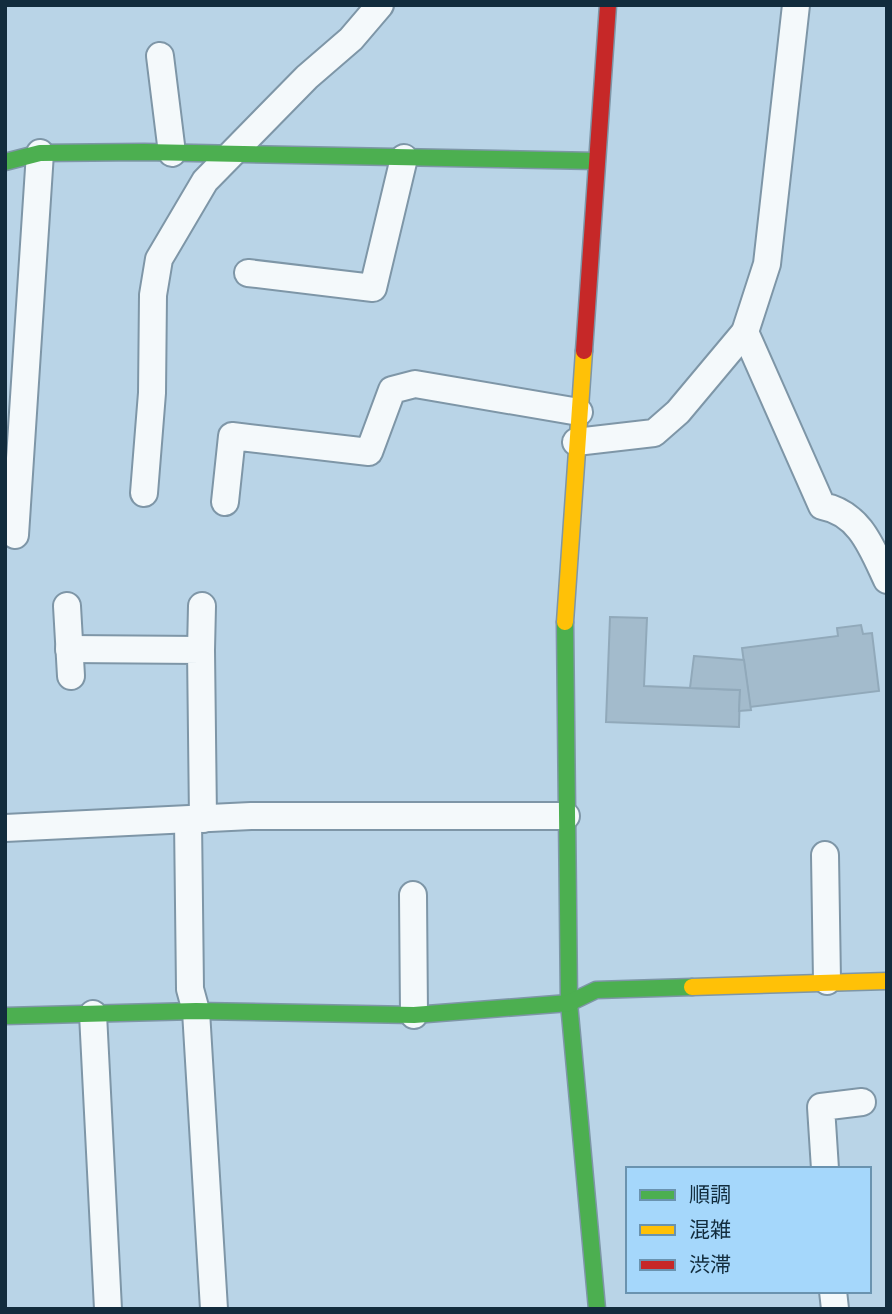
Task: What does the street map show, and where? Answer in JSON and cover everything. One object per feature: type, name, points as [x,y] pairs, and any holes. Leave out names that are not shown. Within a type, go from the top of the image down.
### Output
[{"type":"street","points":[[144,493],[152,393],[153,295],[159,259],[205,181],[307,78],[351,38],[380,5]]},
{"type":"street","points":[[597,1309],[569,1003],[563,651],[608,5]]},
{"type":"street","points":[[576,442],[654,433],[678,412],[745,332],[767,264],[796,5]]},
{"type":"street","points":[[160,56],[172,153]]},
{"type":"street","points":[[5,162],[40,153],[596,161]]},
{"type":"street","points":[[15,535],[16,358],[40,153]]},
{"type":"street","points":[[248,273],[373,288],[404,158]]},
{"type":"street","points":[[745,332],[822,506],[835,508],[862,528],[887,580]]},
{"type":"street","points":[[225,502],[232,436],[369,452],[392,390],[415,384],[579,412]]},
{"type":"street","points":[[67,606],[71,676]]},
{"type":"street","points":[[202,606],[190,989],[196,1011],[214,1309]]},
{"type":"street","points":[[69,649],[201,650]]},
{"type":"street","points":[[5,828],[251,816],[566,816]]},
{"type":"street","points":[[825,855],[827,981]]},
{"type":"street","points":[[413,895],[414,1015]]},
{"type":"street","points":[[5,1016],[196,1011],[414,1015],[569,1003],[596,990],[887,981]]},
{"type":"street","points":[[93,1014],[108,1309]]},
{"type":"street","points":[[825,1167],[821,1107],[862,1102]]},
{"type":"building","points":[[610,617],[647,618],[644,686],[740,690],[739,727],[606,722]]},
{"type":"building","points":[[861,625],[863,634],[872,633],[879,691],[750,707],[742,648],[838,636],[837,628]]},
{"type":"building","points":[[694,656],[744,660],[751,710],[739,711],[740,690],[690,688]]},
{"type":"traffic: fast","points":[[5,162],[40,153],[144,152],[596,161]]},
{"type":"traffic: fast","points":[[565,622],[569,1003],[597,1309]]},
{"type":"traffic: fast","points":[[5,1016],[196,1011],[414,1015],[569,1003],[596,990],[692,987]]},
{"type":"traffic: slow","points":[[565,622],[584,351]]},
{"type":"traffic: slow","points":[[692,987],[887,981]]},
{"type":"traffic: jam","points":[[584,351],[608,5]]}]
